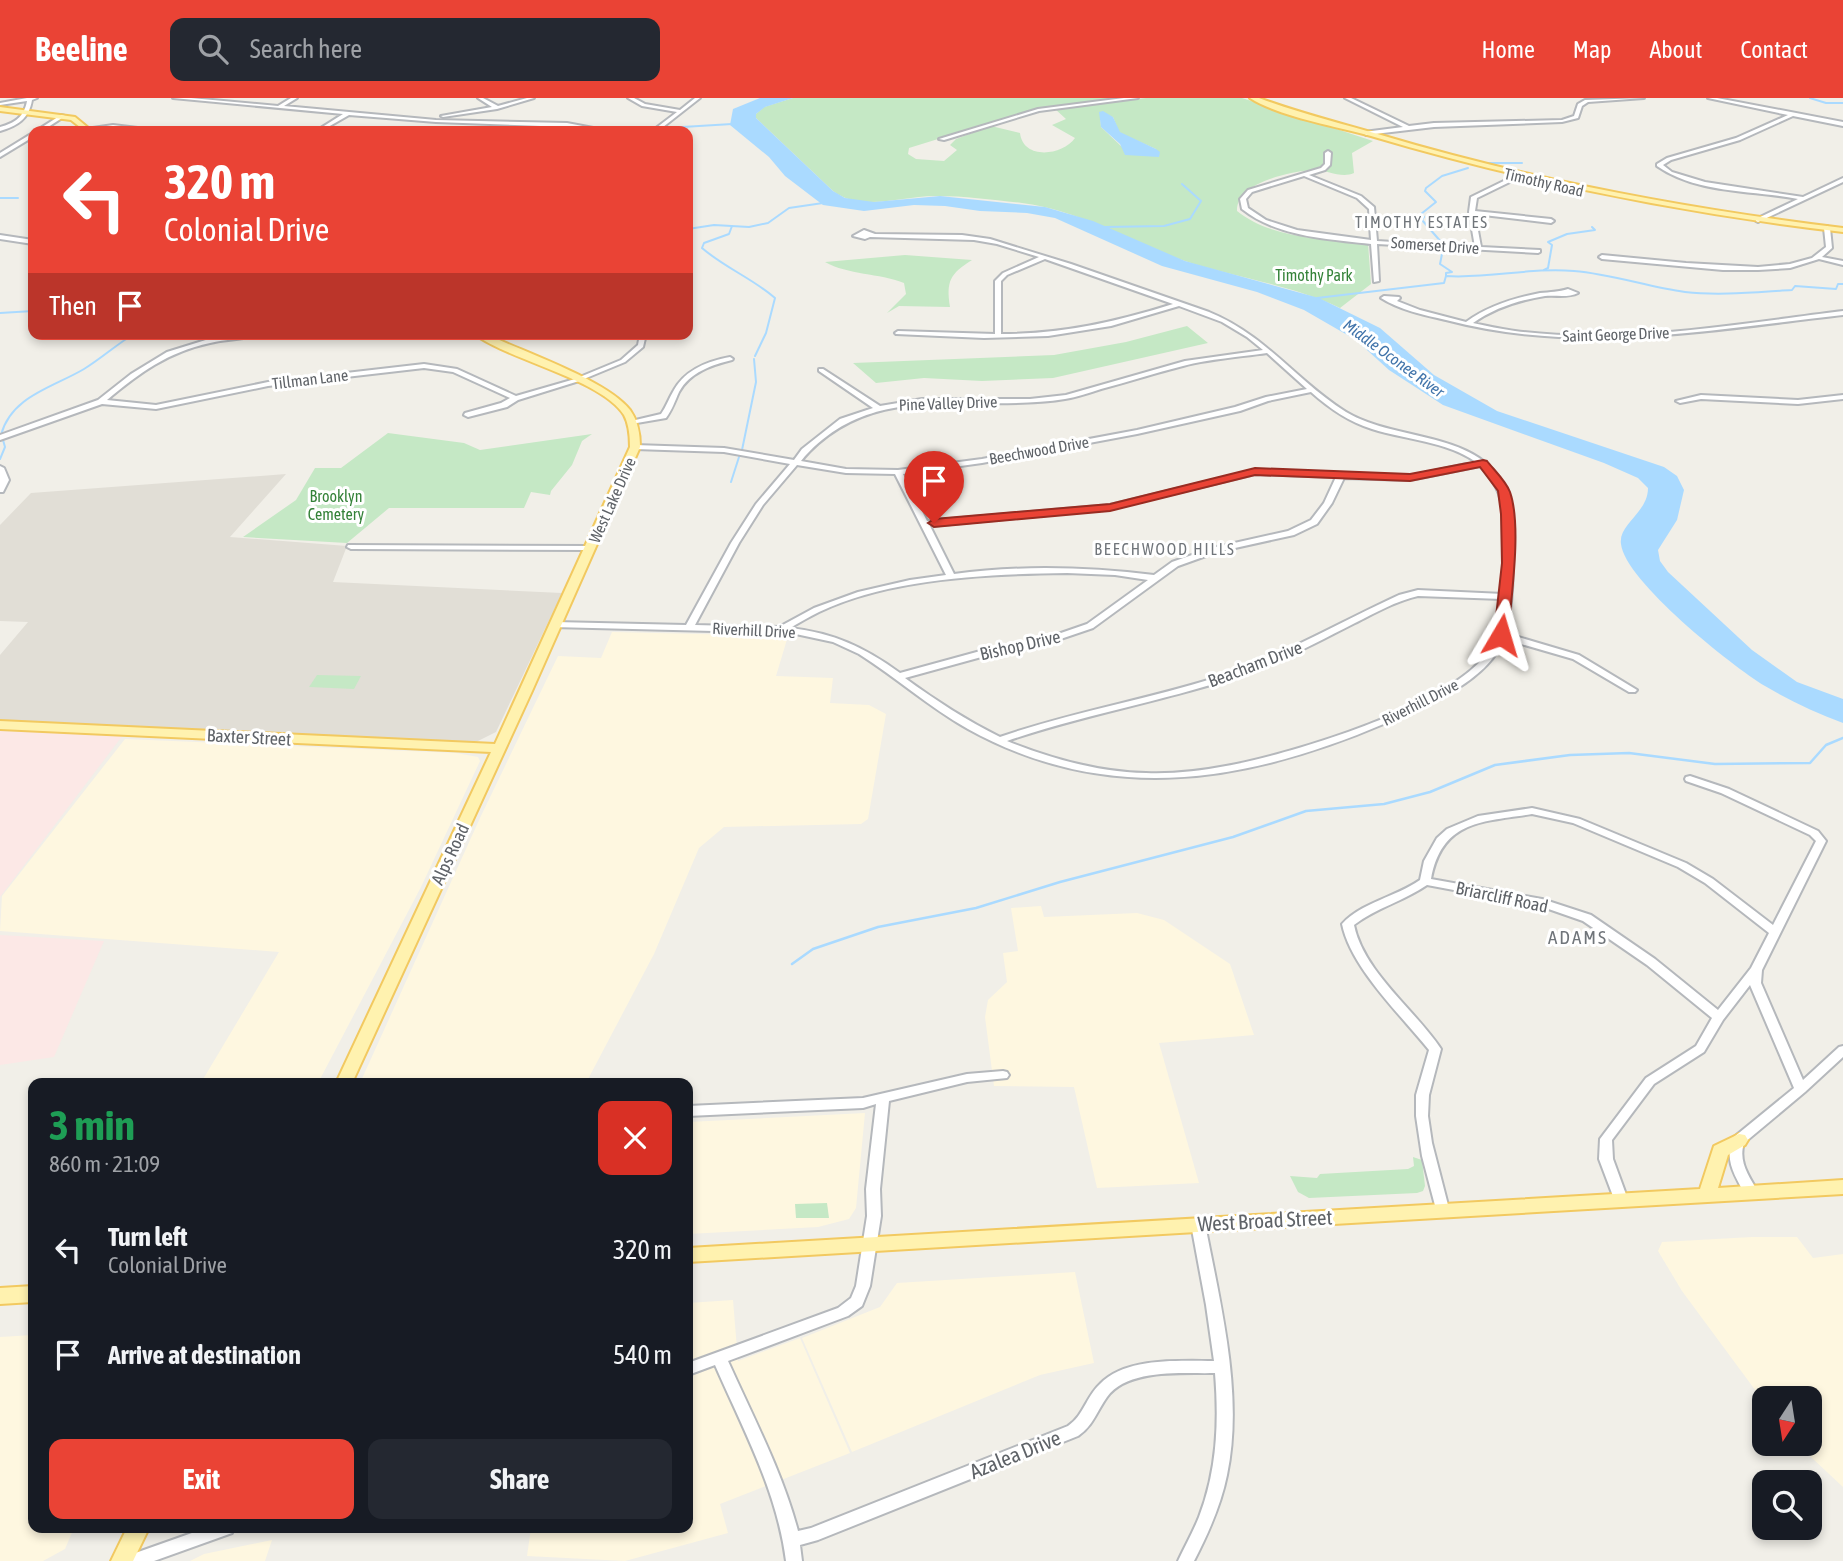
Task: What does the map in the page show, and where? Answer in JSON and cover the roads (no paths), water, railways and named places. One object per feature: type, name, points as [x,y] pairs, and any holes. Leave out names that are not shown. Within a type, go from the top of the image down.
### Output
[{"type":"main road","name":"Timothy Road","points":[[1253,98],[1517,177],[1654,205],[1843,230]]},
{"type":"main road","points":[[0,107],[63,116],[80,121],[85,126]]},
{"type":"main road","points":[[491,340],[618,402],[631,422]]},
{"type":"main road","name":"West Lake Drive","points":[[555,625],[635,447],[631,422]]},
{"type":"main road","name":"Alps Road","points":[[346,1078],[555,625]]},
{"type":"main road","name":"Baxter Street","points":[[0,725],[498,748]]},
{"type":"main road","points":[[1707,1196],[1720,1151],[1739,1140]]},
{"type":"main road","name":"West Broad Street","points":[[693,1255],[1843,1187]]},
{"type":"main road","points":[[0,1296],[28,1294]]},
{"type":"main road","points":[[122,1561],[136,1533]]},
{"type":"street","points":[[175,98],[416,120],[574,126]]},
{"type":"street","points":[[279,107],[295,98]]},
{"type":"street","points":[[480,98],[497,108]]},
{"type":"street","points":[[416,120],[497,108],[532,98]]},
{"type":"street","points":[[630,98],[644,105],[679,111]]},
{"type":"street","points":[[662,126],[698,98]]},
{"type":"street","points":[[942,139],[1038,110],[1136,98]]},
{"type":"street","points":[[1347,98],[1407,127]]},
{"type":"street","points":[[1366,133],[1407,127],[1566,120],[1576,117],[1580,105],[1587,101],[1642,98]]},
{"type":"street","points":[[1710,98],[1843,124]]},
{"type":"street","points":[[0,107],[33,99]]},
{"type":"street","points":[[0,129],[21,121],[33,99]]},
{"type":"street","points":[[327,126],[347,114]]},
{"type":"street","points":[[1793,114],[1738,139],[1669,159],[1659,165],[1673,174],[1693,180],[1801,198]]},
{"type":"street","points":[[47,126],[63,116]]},
{"type":"street","points":[[0,155],[28,138]]},
{"type":"street","name":"Somerset Drive","points":[[1328,153],[1326,167],[1254,189],[1243,199],[1245,209],[1262,222],[1325,238],[1538,251]]},
{"type":"street","points":[[1305,175],[1367,202],[1374,212],[1376,281]]},
{"type":"street","points":[[1478,248],[1472,200],[1476,194],[1517,177]]},
{"type":"street","points":[[1758,220],[1843,180]]},
{"type":"street","points":[[1472,212],[1551,221]]},
{"type":"street","points":[[1820,258],[1829,248],[1827,228]]},
{"type":"street","name":"Riverhill Drive","points":[[555,625],[781,629],[835,639],[897,677],[946,712],[1000,740],[1060,764],[1120,776],[1184,776],[1231,769],[1338,738],[1427,702],[1485,663],[1495,649],[1501,635],[1508,563],[1504,491],[1483,463],[1462,452],[1361,423],[1339,411],[1268,351],[1232,325],[1178,304],[1045,257],[974,238],[912,239],[871,236]]},
{"type":"street","points":[[0,237],[28,241]]},
{"type":"street","points":[[998,336],[998,281],[1005,274],[1045,257]]},
{"type":"street","points":[[1602,257],[1735,269],[1771,268],[1820,258],[1843,264]]},
{"type":"street","points":[[1467,324],[1493,308],[1528,298],[1563,293]]},
{"type":"street","name":"Saint George Drive","points":[[1394,300],[1418,311],[1467,324],[1516,332],[1606,338],[1779,322],[1843,313]]},
{"type":"street","points":[[898,333],[998,336],[1080,330],[1128,320],[1178,304]]},
{"type":"street","points":[[0,438],[101,402],[134,374],[169,353],[216,340]]},
{"type":"street","points":[[468,415],[577,380],[631,356],[641,346],[642,340]]},
{"type":"street","name":"Pine Valley Drive","points":[[689,627],[735,543],[760,504],[813,444],[843,421],[879,408],[922,401],[1030,401],[1068,397],[1185,363],[1268,351]]},
{"type":"street","points":[[631,422],[663,416],[677,389],[688,377],[708,364],[730,359]]},
{"type":"street","name":"Tillman Lane","points":[[101,402],[156,407],[268,384],[424,366],[455,370],[515,398]]},
{"type":"street","points":[[821,370],[879,408]]},
{"type":"street","name":"Beechwood Drive","points":[[635,447],[724,450],[846,471],[898,472],[982,461],[1137,432],[1237,409],[1266,399],[1313,390]]},
{"type":"street","points":[[1680,401],[1701,397],[1798,402],[1843,397]]},
{"type":"street","points":[[926,524],[1110,507],[1255,472],[1410,478],[1483,463]]},
{"type":"street","points":[[0,468],[5,474],[0,490]]},
{"type":"street","points":[[898,472],[952,578]]},
{"type":"street","name":"Bishop Drive","points":[[897,677],[984,653],[1034,645],[1066,635],[1108,615],[1189,558],[1306,527],[1321,516],[1341,476]]},
{"type":"street","points":[[351,547],[591,548]]},
{"type":"street","points":[[781,629],[819,607],[857,594],[952,578],[1058,571],[1099,572],[1156,579]]},
{"type":"street","name":"Beacham Drive","points":[[1000,740],[1083,714],[1252,669],[1402,597],[1418,593],[1506,597]]},
{"type":"street","points":[[1501,635],[1576,657],[1632,690]]},
{"type":"street","points":[[1621,1200],[1606,1159],[1606,1139],[1650,1081],[1700,1048],[1719,1017],[1756,970],[1821,841],[1814,833],[1726,791],[1690,779]]},
{"type":"street","points":[[1442,1209],[1422,1126],[1422,1098],[1432,1069],[1435,1049],[1357,953],[1348,924],[1357,916],[1412,892],[1425,881],[1429,861],[1441,840],[1451,831],[1478,819],[1532,811],[1576,821],[1682,865],[1709,881],[1775,932]]},
{"type":"street","name":"Briarcliff Road","points":[[1425,881],[1542,904],[1587,918],[1651,962],[1719,1017]]},
{"type":"street","points":[[1756,970],[1755,983],[1801,1089]]},
{"type":"street","points":[[1751,1192],[1736,1163],[1736,1146],[1739,1140],[1843,1051]]},
{"type":"street","points":[[693,1111],[863,1103],[967,1077],[1003,1075]]},
{"type":"street","points":[[693,1367],[851,1307],[861,1293],[870,1244],[883,1098]]},
{"type":"street","points":[[1186,1561],[1210,1511],[1222,1463],[1224,1433],[1221,1367],[1198,1224]]},
{"type":"street","points":[[719,1358],[779,1495],[792,1540],[794,1561]]},
{"type":"street","name":"Azalea Drive","points":[[792,1540],[812,1535],[1073,1431],[1088,1419],[1103,1390],[1130,1374],[1146,1370],[1221,1367]]},
{"type":"street","points":[[133,1561],[212,1533]]},
{"type":"water","name":"Middle Oconee River","points":[[760,98],[793,98],[765,107],[756,114],[756,118],[833,191],[845,198],[874,202],[940,196],[1045,207],[1093,221],[1185,261],[1319,298],[1380,328],[1434,375],[1497,411],[1664,467],[1677,476],[1684,490],[1677,520],[1658,550],[1660,561],[1668,572],[1752,650],[1797,682],[1843,699],[1843,723],[1794,702],[1750,676],[1682,621],[1641,579],[1627,560],[1621,544],[1624,530],[1647,497],[1648,488],[1638,478],[1604,463],[1443,405],[1389,370],[1356,340],[1304,310],[1257,292],[1162,266],[1055,218],[945,206],[914,205],[864,211],[823,205],[785,176],[769,157],[730,125],[733,109]]},
{"type":"water","points":[[1103,111],[1113,117],[1120,132],[1156,149],[1160,152],[1159,157],[1125,155],[1120,144],[1101,127],[1099,112]]},
{"type":"waterway","points":[[1810,98],[1826,103],[1843,103]]},
{"type":"waterway","points":[[693,126],[732,124]]},
{"type":"waterway","points":[[1480,163],[1522,163]]},
{"type":"waterway","points":[[1442,243],[1422,220],[1424,217],[1421,214],[1436,202],[1425,191],[1426,188],[1442,176],[1468,168]]},
{"type":"waterway","points":[[1105,227],[1164,226],[1190,219],[1201,201],[1182,184]]},
{"type":"waterway","points":[[0,198],[18,198]]},
{"type":"waterway","points":[[732,226],[749,227],[768,223],[789,208],[823,203]]},
{"type":"waterway","points":[[693,228],[732,226]]},
{"type":"waterway","points":[[732,226],[729,234],[704,243],[702,248],[775,298],[766,333],[755,356]]},
{"type":"waterway","points":[[1544,270],[1548,268],[1552,245],[1548,242],[1567,234],[1595,230],[1592,227]]},
{"type":"waterway","points":[[1443,249],[1440,264],[1452,272],[1446,273],[1446,276]]},
{"type":"waterway","points":[[1446,276],[1558,270],[1698,293],[1792,290],[1795,286],[1836,289],[1838,284],[1843,284]]},
{"type":"waterway","points":[[1317,298],[1444,283],[1446,276]]},
{"type":"waterway","points":[[0,313],[28,311]]},
{"type":"waterway","points":[[1,435],[6,422],[24,402],[84,369],[125,340]]},
{"type":"waterway","points":[[742,450],[756,382],[754,359]]},
{"type":"waterway","points":[[0,459],[5,447],[3,440]]},
{"type":"waterway","points":[[731,482],[739,457]]},
{"type":"waterway","points":[[792,964],[813,949],[878,927],[976,908],[1060,882],[1233,837],[1306,811],[1384,804],[1430,792],[1495,765],[1570,755],[1629,753],[1715,764],[1810,763],[1826,745],[1843,738]]},
{"type":"district","name":"TIMOTHY ESTATES","points":[[1422,222]]},
{"type":"district","name":"BEECHWOOD HILLS","points":[[1165,549]]},
{"type":"district","name":"ADAMS","points":[[1578,937]]},
{"type":"park label","name":"Timothy Park","points":[[1314,275]]},
{"type":"park label","name":"Brooklyn Cemetery","points":[[336,505]]}]
